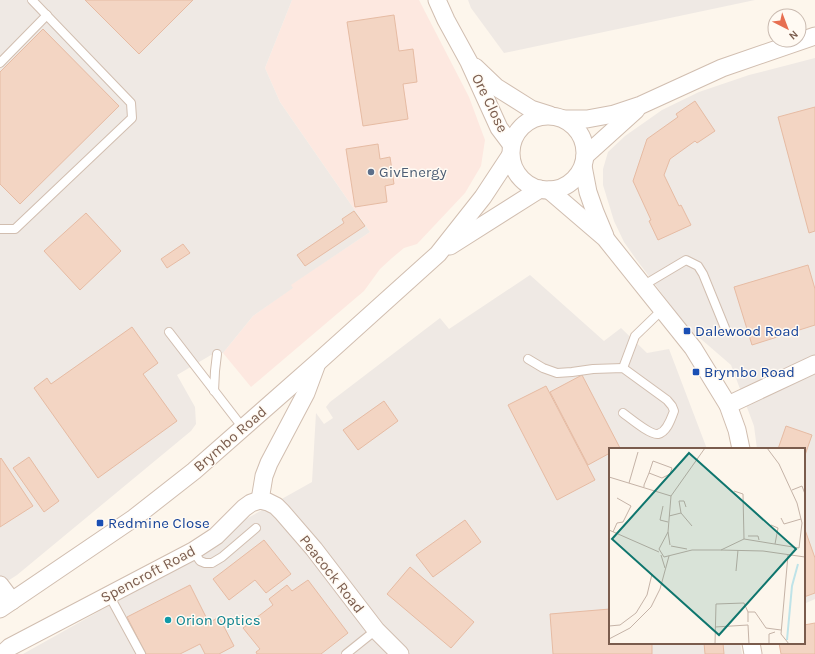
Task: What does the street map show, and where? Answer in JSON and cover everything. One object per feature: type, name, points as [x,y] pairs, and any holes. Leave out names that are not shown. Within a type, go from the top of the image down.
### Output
[{"type":"street","name":"Ore Close","points":[[437,0],[469,62],[499,128],[511,150]]},
{"type":"street","points":[[641,105],[584,161],[579,173],[571,182],[559,188],[544,190],[534,188],[518,176],[514,170],[511,150],[519,129],[528,120],[542,116],[587,119],[614,114],[641,105],[722,68],[815,36]]},
{"type":"street","name":"Ore Close","points":[[469,62],[496,87],[531,109],[559,117]]},
{"type":"street","points":[[559,117],[572,124],[580,133],[584,144],[584,161],[588,192],[605,238]]},
{"type":"street","name":"Brymbo Road","points":[[4,607],[134,518],[194,471],[438,254],[483,197],[511,150]]},
{"type":"street","points":[[544,190],[605,238],[693,348],[728,405],[737,430],[741,448]]},
{"type":"street","name":"Brymbo Road","points":[[438,254],[544,190]]},
{"type":"street","points":[[260,500],[264,476],[269,463],[306,393],[318,362]]},
{"type":"street","points":[[728,405],[815,364]]},
{"type":"street","name":"Spencroft Road","points":[[2,654],[10,647],[193,551],[216,536],[244,508],[251,503],[260,500]]},
{"type":"street","name":"Peacock Road","points":[[260,500],[276,506],[282,512],[314,549],[376,630],[400,654]]},
{"type":"street","points":[[0,585],[4,607]]},
{"type":"street","points":[[751,644],[753,654]]},
{"type":"lane","points":[[0,229],[15,229],[132,118],[131,103],[32,0]]},
{"type":"lane","points":[[0,62],[47,15]]},
{"type":"lane","points":[[644,285],[686,260],[698,266],[703,274],[726,328]]},
{"type":"lane","points":[[622,368],[635,336],[663,309]]},
{"type":"lane","points":[[169,332],[243,428]]},
{"type":"lane","points":[[214,391],[217,354]]},
{"type":"lane","points":[[528,359],[543,368],[557,373],[593,369],[622,368],[667,400],[672,406],[674,412],[671,421],[663,431],[657,434],[651,432],[623,413]]},
{"type":"lane","points":[[193,551],[205,564],[212,563],[222,557],[256,528]]},
{"type":"lane","points":[[109,595],[141,654]]},
{"type":"lane","points":[[346,654],[376,630]]},
{"type":"shaded area","points":[[0,0],[292,0],[265,68],[280,102],[370,232],[291,285],[293,288],[253,316],[223,353],[211,355],[177,375],[195,407],[196,424],[191,431],[17,575],[0,586]]},
{"type":"shaded area","points":[[292,0],[419,0],[469,97],[485,140],[481,166],[465,193],[417,244],[404,248],[392,258],[380,269],[364,291],[251,387],[223,353],[253,316],[292,288],[290,285],[370,232],[280,102],[265,68]]},
{"type":"shaded area","points":[[468,0],[755,0],[504,53],[471,8]]},
{"type":"shaded area","points":[[815,58],[815,599],[805,604],[805,448],[757,448],[754,426],[731,365],[687,327],[636,259],[624,242],[614,221],[603,185],[603,169],[608,152],[625,136],[662,110],[699,92],[749,75]]},
{"type":"shaded area","points":[[530,275],[604,341],[621,328],[647,353],[669,349],[707,448],[609,448],[609,644],[740,644],[742,654],[23,654],[214,547],[246,519],[312,482],[316,413],[324,424],[333,418],[326,407],[330,402],[440,318],[449,329]]},
{"type":"building","points":[[85,0],[193,0],[139,54]]},
{"type":"building","points":[[394,15],[399,51],[413,49],[417,82],[403,84],[408,119],[363,126],[347,22]]},
{"type":"building","points":[[43,29],[119,106],[20,204],[0,184],[0,72]]},
{"type":"building","points":[[695,101],[715,131],[697,143],[695,141],[670,159],[664,175],[679,206],[681,205],[691,225],[658,240],[649,221],[651,220],[633,181],[647,139],[678,117],[676,114]]},
{"type":"building","points":[[815,107],[815,231],[809,233],[778,117]]},
{"type":"building","name":"GivEnergy","points":[[378,144],[380,159],[390,157],[394,184],[385,186],[387,202],[355,207],[346,149]]},
{"type":"building","points":[[354,211],[365,226],[305,266],[297,255],[344,223],[342,219]]},
{"type":"building","points":[[86,213],[121,251],[80,290],[44,251]]},
{"type":"building","points":[[183,244],[190,253],[167,268],[161,259]]},
{"type":"building","points":[[808,265],[815,289],[815,325],[752,345],[734,287]]},
{"type":"building","points":[[132,327],[158,363],[143,374],[177,421],[98,478],[34,388],[47,378],[51,384]]},
{"type":"building","points":[[582,375],[620,448],[609,448],[609,454],[588,465],[550,392]]},
{"type":"building","points":[[546,386],[595,480],[557,500],[508,405]]},
{"type":"building","points":[[384,401],[398,421],[358,450],[343,430]]},
{"type":"building","points":[[786,426],[812,435],[805,455],[805,448],[778,448]]},
{"type":"building","points":[[29,457],[59,501],[44,512],[13,468]]},
{"type":"building","points":[[1,458],[33,506],[0,527],[0,459]]},
{"type":"building","points":[[465,520],[481,542],[433,577],[416,555]]},
{"type":"building","points":[[805,530],[815,558],[815,593],[805,597]]},
{"type":"building","points":[[264,540],[291,574],[266,593],[255,580],[229,600],[213,579]]},
{"type":"building","points":[[410,567],[474,622],[451,648],[387,594]]},
{"type":"building","points":[[308,580],[348,633],[321,654],[257,654],[256,652],[260,649],[243,628],[273,605],[269,599],[287,585],[292,591]]},
{"type":"building","name":"Orion Optics","points":[[190,585],[209,623],[219,617],[234,646],[219,654],[205,654],[200,644],[180,654],[146,654],[127,617]]},
{"type":"building","points":[[609,609],[609,644],[652,644],[652,654],[553,654],[550,614]]},
{"type":"building","points":[[815,623],[815,654],[781,654],[779,644],[805,644],[805,625]]},
{"type":"building","points":[[704,644],[723,644],[724,654],[705,654]]},
{"type":"place","name":"GivEnergy","points":[[371,172]]},
{"type":"place","name":"Dalewood Road","points":[[687,331]]},
{"type":"place","name":"Brymbo Road","points":[[696,372]]},
{"type":"place","name":"Redmine Close","points":[[100,523]]},
{"type":"place","name":"Orion Optics","points":[[168,620]]}]
